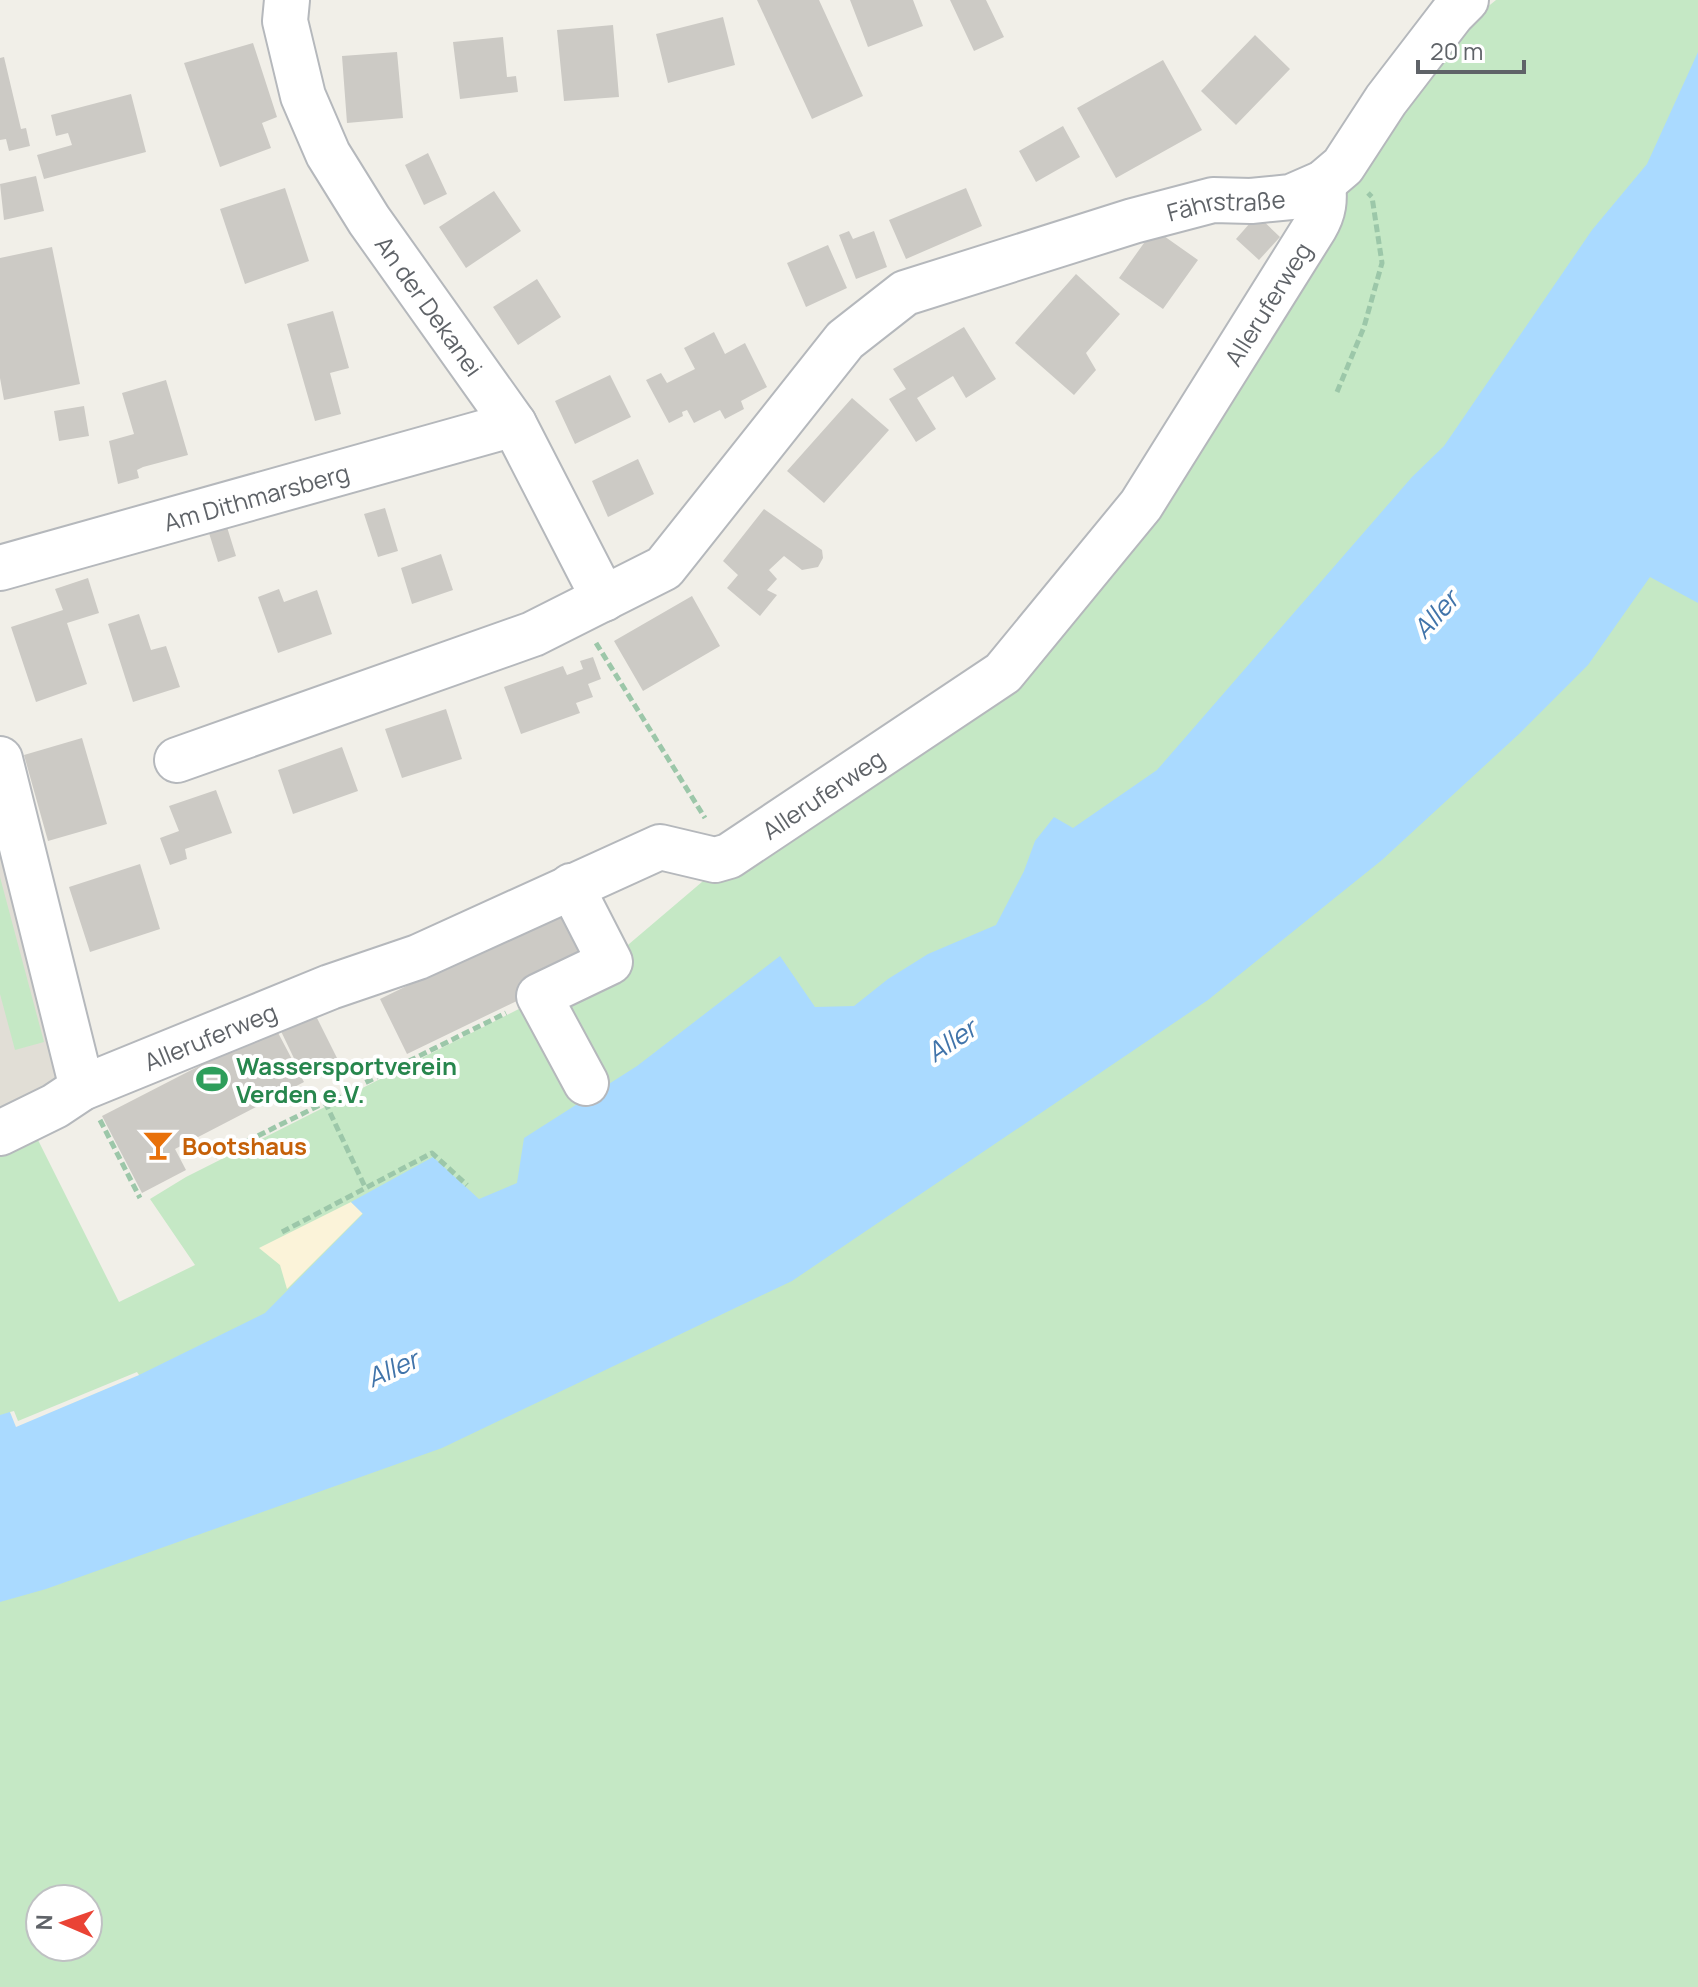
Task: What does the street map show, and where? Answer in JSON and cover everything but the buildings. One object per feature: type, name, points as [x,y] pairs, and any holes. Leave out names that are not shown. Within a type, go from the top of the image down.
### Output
[{"type":"street","name":"An der Dekanei","points":[[287,0],[285,21],[303,96],[328,154],[369,220],[514,424],[590,606]]},
{"type":"street","points":[[1333,174],[1386,100],[1466,0]]},
{"type":"street","name":"Fährstraße","points":[[590,606],[664,568],[845,340],[905,293],[1133,221],[1213,200],[1251,201],[1291,197],[1333,174]]},
{"type":"street","name":"Alleruferweg","points":[[0,1133],[55,1106],[82,1088],[330,987],[418,957],[660,847],[715,860],[729,856],[1003,673],[1141,505],[1322,215],[1333,174]]},
{"type":"street","name":"Am Dithmarsberg","points":[[0,568],[514,424]]},
{"type":"street","points":[[177,760],[533,634],[590,606]]},
{"type":"street","points":[[0,759],[82,1088]]},
{"type":"street","points":[[571,886],[610,962],[539,996],[586,1083]]},
{"type":"path","points":[[1333,174],[1372,197],[1382,263],[1364,327],[1337,392]]},
{"type":"path","points":[[590,606],[729,856]]},
{"type":"path","points":[[215,1157],[539,996]]},
{"type":"path","points":[[82,1088],[140,1198]]},
{"type":"path","points":[[325,1102],[366,1189]]},
{"type":"path","points":[[282,1232],[432,1153],[467,1185]]},
{"type":"shaded area","points":[[0,785],[74,1085],[0,1133]]},
{"type":"green space","points":[[1496,0],[1698,0],[1698,1987],[0,1987],[0,1149],[32,1128],[119,1302],[195,1265],[150,1199],[186,1177],[602,967],[709,876],[1019,659],[1414,73],[1453,35]]},
{"type":"green space","points":[[0,877],[44,1042],[15,1050],[0,994]]},
{"type":"sand","points":[[351,1202],[363,1213],[287,1289],[280,1265],[259,1248]]},
{"type":"water","name":"Aller","points":[[1698,52],[1698,603],[1650,577],[1588,665],[1519,734],[1382,860],[1208,1000],[792,1281],[442,1448],[46,1589],[0,1602],[0,1415],[10,1412],[17,1426],[139,1375],[265,1313],[363,1214],[351,1202],[433,1157],[479,1199],[517,1183],[524,1138],[637,1066],[780,956],[815,1007],[854,1006],[888,979],[928,954],[996,925],[1024,871],[1035,841],[1054,817],[1073,828],[1157,770],[1412,477],[1444,446],[1592,230],[1647,164]]},
{"type":"pier","points":[[137,1372],[139,1375],[16,1427],[10,1412],[14,1411],[18,1421]]},
{"type":"place","name":"Wassersportverein Verden e.V.","points":[[212,1079]]},
{"type":"place","name":"Bootshaus","points":[[158,1145]]}]
